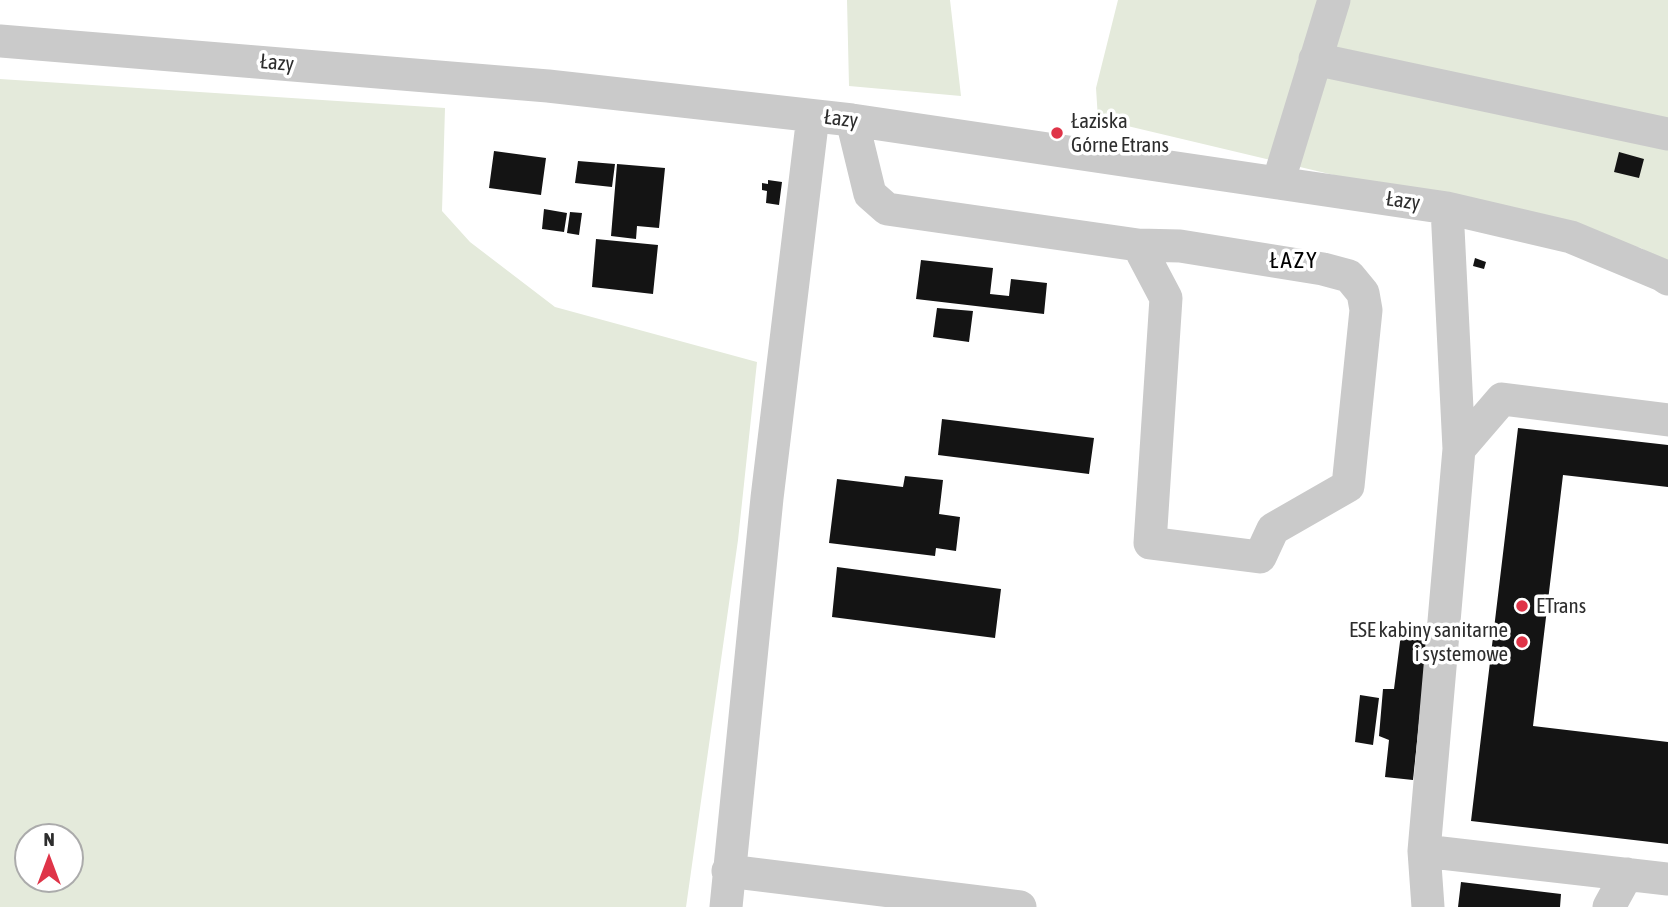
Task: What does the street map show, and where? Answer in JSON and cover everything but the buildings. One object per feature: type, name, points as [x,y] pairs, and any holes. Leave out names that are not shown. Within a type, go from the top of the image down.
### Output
[{"type":"street","points":[[1278,183],[1334,0]]},
{"type":"street","name":"Łazy","points":[[0,41],[548,86],[852,120],[1447,208],[1571,237],[1668,279]]},
{"type":"street","points":[[1315,59],[1668,134]]},
{"type":"street","points":[[726,907],[766,498],[813,116]]},
{"type":"street","points":[[852,120],[870,194],[887,209],[1138,245],[1180,246],[1323,269],[1349,276],[1363,293],[1366,310],[1348,486],[1273,529],[1261,557],[1150,543],[1166,298],[1138,245]]},
{"type":"street","points":[[1428,907],[1424,851],[1459,449],[1447,208]]},
{"type":"street","points":[[1459,449],[1502,398],[1668,420]]},
{"type":"street","points":[[1424,851],[1668,879]]},
{"type":"street","points":[[728,871],[1020,907]]},
{"type":"street","points":[[1609,907],[1627,874]]},
{"type":"green space","points":[[847,0],[950,0],[961,96],[849,86]]},
{"type":"green space","points":[[1118,0],[1668,0],[1668,266],[1641,248],[1098,119],[1096,88]]},
{"type":"green space","points":[[0,79],[445,108],[442,211],[470,242],[555,307],[757,362],[738,540],[686,907],[0,907]]},
{"type":"place","name":"Łaziska Górne Etrans","points":[[1057,133]]},
{"type":"place","name":"ETrans","points":[[1522,606]]},
{"type":"place","name":"ESE kabiny sanitarne i systemowe","points":[[1522,642]]},
{"type":"district","name":"ŁAZY","points":[[1294,261]]}]
